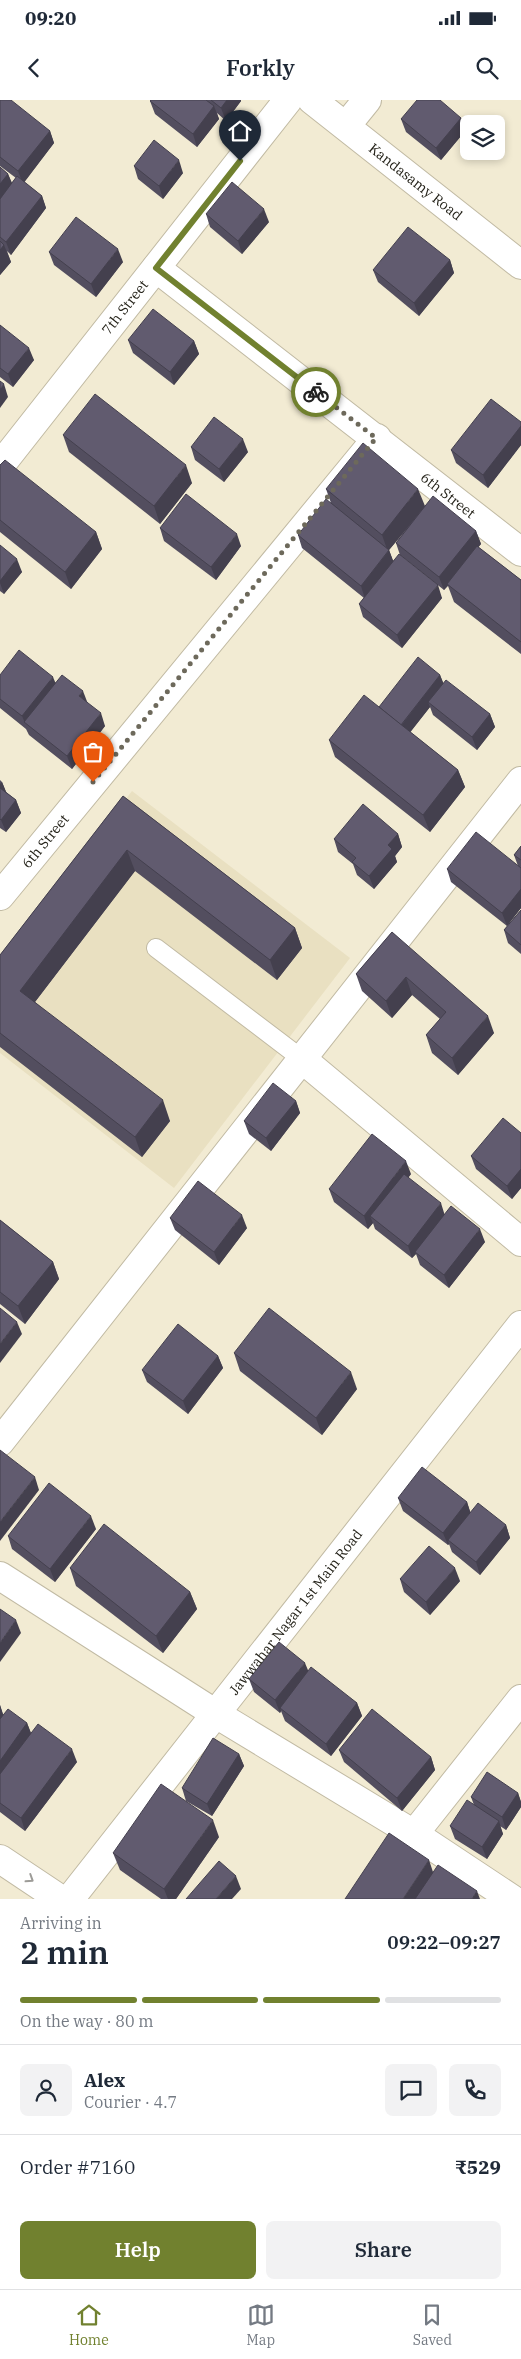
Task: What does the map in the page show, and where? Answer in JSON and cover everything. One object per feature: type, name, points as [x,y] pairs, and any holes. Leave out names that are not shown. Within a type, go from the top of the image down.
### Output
[{"type":"street","name":"7th Street","points":[[0,466],[288,100]]},
{"type":"street","name":"Kandasamy Road","points":[[312,100],[521,264]]},
{"type":"street","points":[[346,126],[367,100]]},
{"type":"street","name":"6th Street","points":[[156,268],[521,552]]},
{"type":"street","name":"6th Street","points":[[0,896],[9,865],[376,438]]},
{"type":"street","points":[[0,1442],[521,781]]},
{"type":"street","points":[[302,1059],[521,1242]]},
{"type":"street","name":"Jawwahar Nagar 1st Main Road","points":[[70,1899],[521,1325]]},
{"type":"street","points":[[0,1576],[216,1714],[414,1834],[512,1899]]},
{"type":"street","points":[[414,1834],[521,1699]]},
{"type":"street","points":[[0,1859],[60,1899]]},
{"type":"lane","points":[[156,948],[302,1059]]},
{"type":"shaded area","points":[[132,791],[350,958],[174,1188],[0,1053],[0,963]]},
{"type":"building","points":[[0,100],[11,100],[50,131],[18,171],[0,157]]},
{"type":"building","points":[[151,100],[206,100],[214,106],[193,134]]},
{"type":"building","points":[[211,100],[227,100],[221,108]]},
{"type":"building","points":[[417,100],[440,100],[460,117],[436,148],[401,119]]},
{"type":"building","points":[[154,140],[179,160],[159,186],[134,166]]},
{"type":"building","points":[[0,167],[8,174],[0,184]]},
{"type":"building","points":[[17,176],[42,196],[6,242],[0,237],[0,199]]},
{"type":"building","points":[[232,182],[264,209],[238,241],[206,214]]},
{"type":"building","points":[[76,217],[118,249],[91,284],[49,252]]},
{"type":"building","points":[[408,227],[450,260],[414,303],[373,270]]},
{"type":"building","points":[[0,241],[4,245],[0,250]]},
{"type":"building","points":[[153,309],[194,341],[170,372],[128,340]]},
{"type":"building","points":[[0,325],[29,348],[8,374],[0,368]]},
{"type":"building","points":[[0,381],[4,384],[0,389]]},
{"type":"building","points":[[95,394],[186,465],[154,506],[63,435]]},
{"type":"building","points":[[491,399],[521,422],[521,426],[483,475],[451,450]]},
{"type":"building","points":[[214,417],[243,439],[219,469],[191,447]]},
{"type":"building","points":[[363,443],[418,489],[382,535],[326,489]]},
{"type":"building","points":[[5,460],[96,532],[65,572],[0,520],[0,465]]},
{"type":"building","points":[[186,494],[237,534],[211,567],[160,528]]},
{"type":"building","points":[[433,496],[476,531],[439,577],[396,543]]},
{"type":"building","points":[[326,499],[389,550],[361,586],[298,535]]},
{"type":"building","points":[[0,545],[17,559],[0,581]]},
{"type":"building","points":[[477,546],[521,580],[521,642],[447,584]]},
{"type":"building","points":[[399,554],[438,585],[397,635],[359,604]]},
{"type":"building","points":[[19,650],[53,677],[22,716],[0,699],[0,675]]},
{"type":"building","points":[[418,657],[440,675],[401,725],[379,707]]},
{"type":"building","points":[[62,675],[83,691],[79,696],[101,713],[67,756],[24,722]]},
{"type":"building","points":[[446,680],[490,714],[472,737],[428,702]]},
{"type":"building","points":[[364,695],[458,770],[423,815],[329,740]]},
{"type":"building","points":[[0,788],[16,800],[1,820],[0,819]]},
{"type":"building","points":[[123,796],[295,928],[270,960],[127,850],[20,991],[163,1100],[135,1137],[0,1033],[0,955]]},
{"type":"building","points":[[363,804],[398,834],[388,845],[392,849],[369,876],[352,862],[356,858],[334,839]]},
{"type":"building","points":[[476,832],[521,868],[521,889],[502,913],[447,869]]},
{"type":"building","points":[[521,846],[521,860],[514,855]]},
{"type":"building","points":[[521,910],[521,945],[504,930]]},
{"type":"building","points":[[392,932],[488,1016],[452,1058],[426,1035],[446,1012],[406,977],[386,1001],[356,974]]},
{"type":"building","points":[[273,1083],[296,1101],[266,1138],[244,1121]]},
{"type":"building","points":[[503,1118],[521,1133],[521,1169],[507,1186],[471,1156]]},
{"type":"building","points":[[372,1134],[406,1161],[364,1216],[329,1189]]},
{"type":"building","points":[[404,1174],[441,1203],[408,1246],[370,1216]]},
{"type":"building","points":[[198,1181],[242,1215],[214,1252],[170,1218]]},
{"type":"building","points":[[451,1206],[480,1229],[444,1275],[415,1252]]},
{"type":"building","points":[[0,1220],[53,1262],[18,1306],[0,1292]]},
{"type":"building","points":[[0,1308],[17,1322],[0,1344]]},
{"type":"building","points":[[269,1308],[351,1372],[316,1418],[234,1353]]},
{"type":"building","points":[[178,1324],[218,1356],[183,1401],[142,1370]]},
{"type":"building","points":[[0,1450],[35,1477],[0,1522]]},
{"type":"building","points":[[422,1467],[467,1502],[443,1533],[398,1498]]},
{"type":"building","points":[[49,1483],[91,1516],[50,1569],[8,1536]]},
{"type":"building","points":[[478,1503],[506,1525],[476,1562],[448,1540]]},
{"type":"building","points":[[104,1524],[190,1592],[156,1636],[70,1568]]},
{"type":"building","points":[[429,1546],[455,1568],[426,1602],[400,1579]]},
{"type":"building","points":[[0,1609],[16,1620],[0,1643]]},
{"type":"building","points":[[279,1642],[305,1663],[275,1700],[249,1679]]},
{"type":"building","points":[[311,1667],[357,1703],[326,1744],[280,1708]]},
{"type":"building","points":[[8,1709],[27,1723],[0,1761],[0,1719]]},
{"type":"building","points":[[372,1709],[431,1757],[397,1798],[339,1750]]},
{"type":"building","points":[[38,1724],[72,1749],[21,1818],[0,1803],[0,1774]]},
{"type":"building","points":[[213,1738],[239,1754],[207,1804],[182,1788]]},
{"type":"building","points":[[487,1772],[518,1793],[502,1817],[471,1797]]},
{"type":"building","points":[[161,1784],[213,1820],[164,1889],[113,1853]]},
{"type":"building","points":[[467,1800],[499,1821],[482,1847],[450,1826]]},
{"type":"building","points":[[389,1833],[429,1860],[403,1899],[345,1899]]},
{"type":"building","points":[[219,1861],[236,1876],[216,1899],[186,1899]]},
{"type":"building","points":[[438,1865],[477,1891],[472,1899],[415,1899]]},
{"type":"way so far","points":[[93,782],[376,438],[316,392]]},
{"type":"route","points":[[240,161],[156,268],[316,392]]}]
